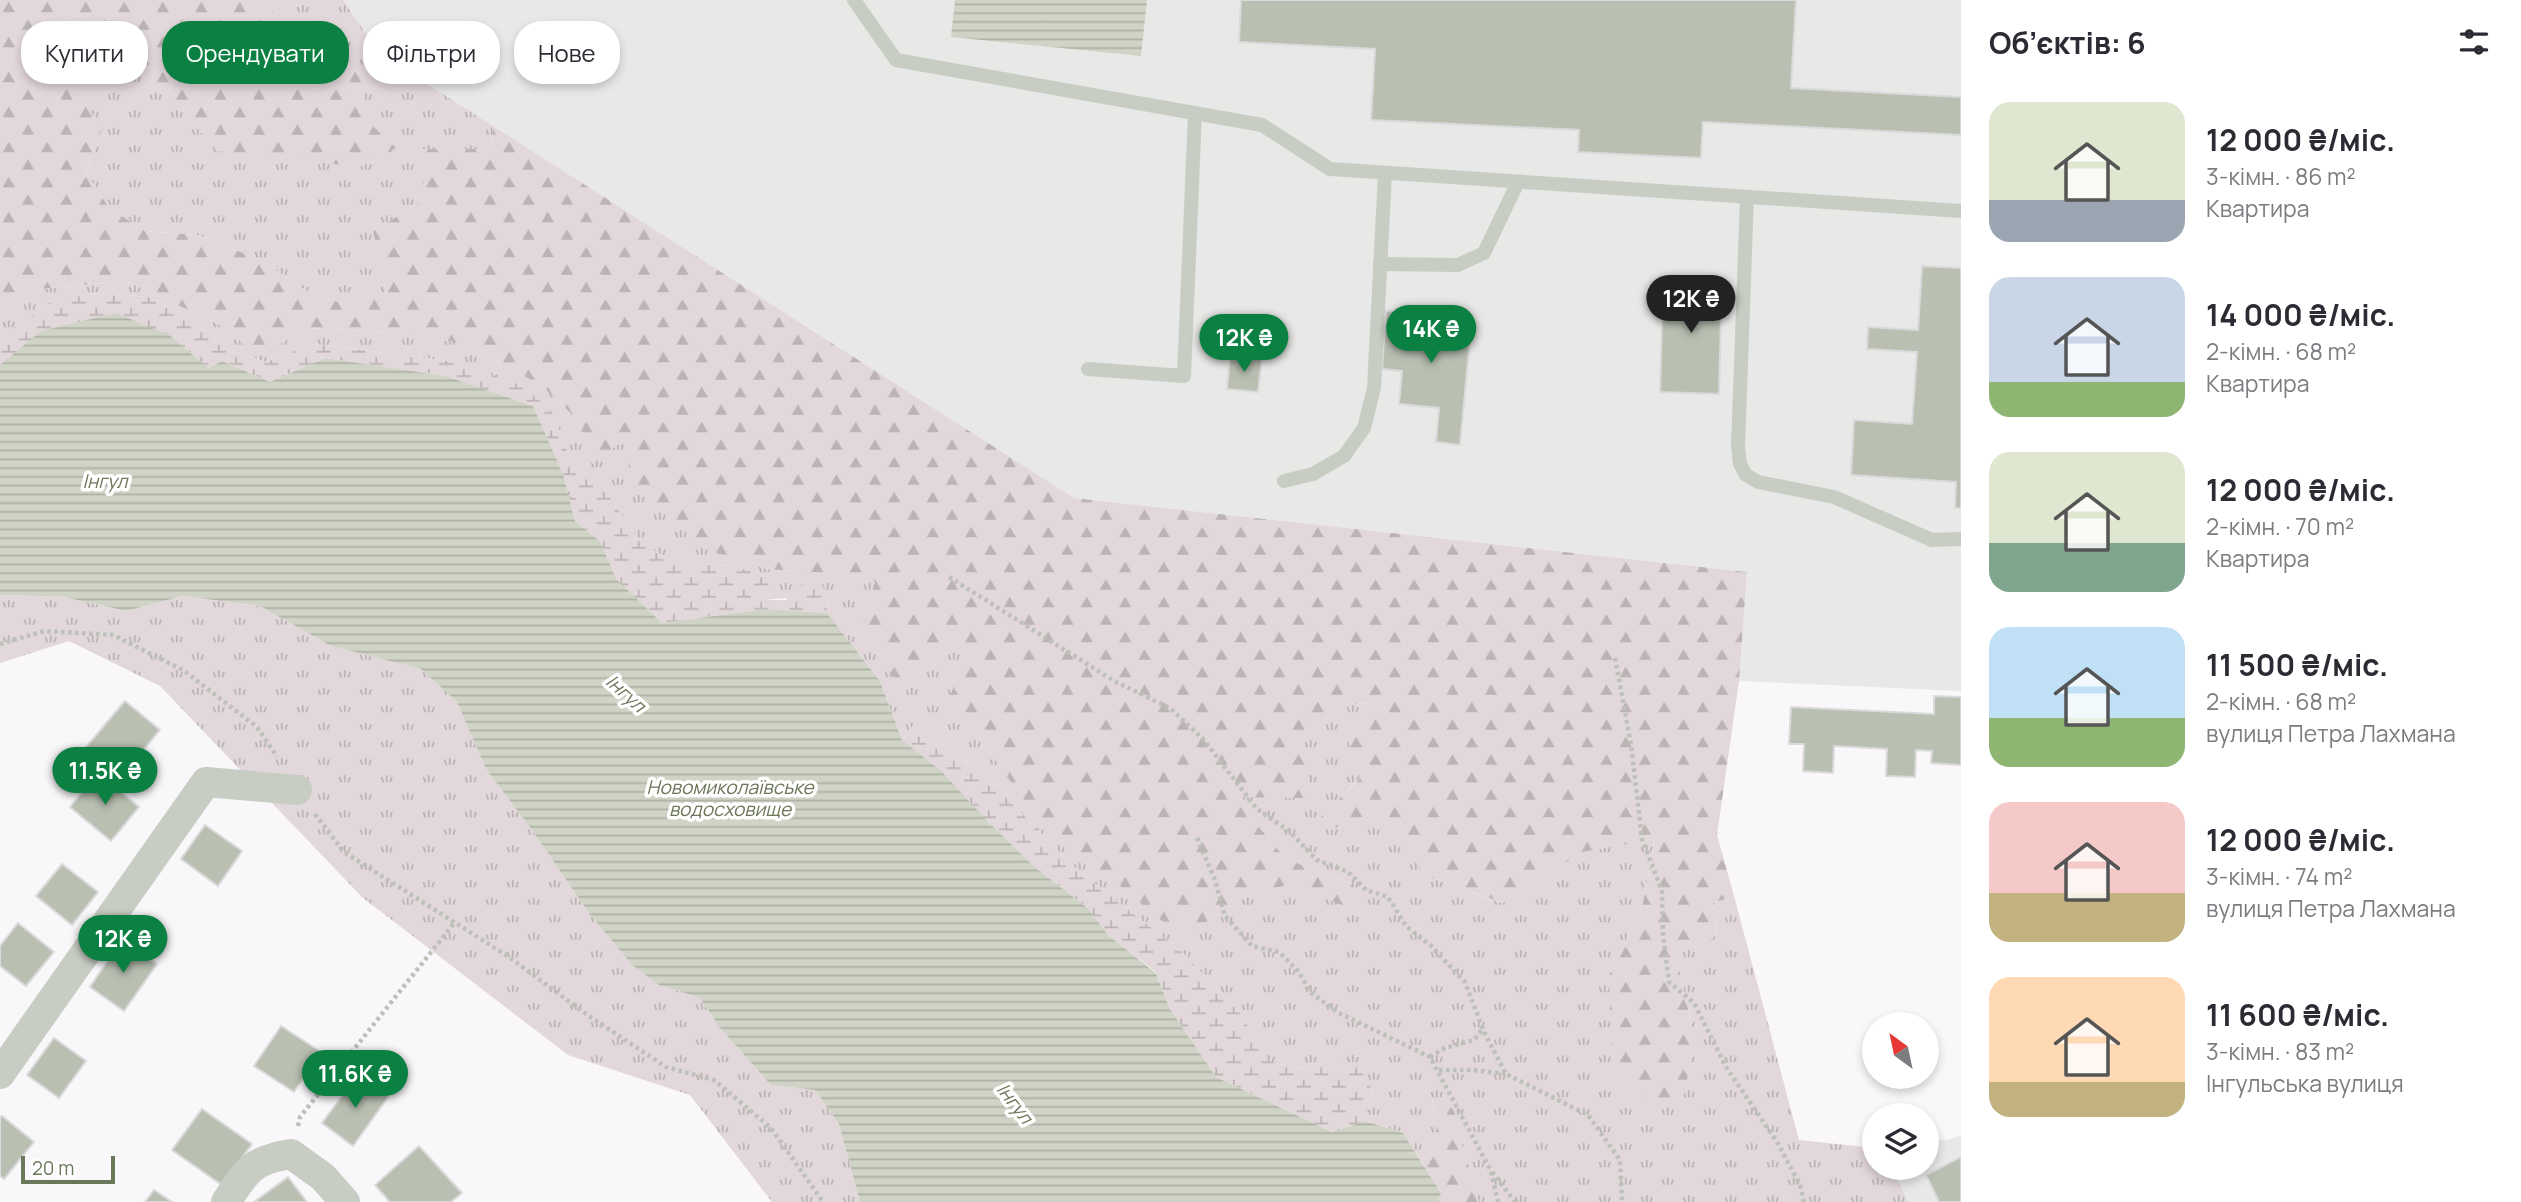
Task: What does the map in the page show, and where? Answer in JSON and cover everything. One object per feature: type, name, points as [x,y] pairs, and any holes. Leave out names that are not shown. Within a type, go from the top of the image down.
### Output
[{"type":"street","points":[[0,1074],[206,782],[297,790]]},
{"type":"street","points":[[226,1202],[245,1174],[265,1158],[291,1154],[323,1177],[345,1202]]},
{"type":"lane","points":[[854,0],[896,60],[1262,125],[1331,169],[1961,211]]},
{"type":"lane","points":[[1088,369],[1184,376],[1195,113]]},
{"type":"lane","points":[[1284,481],[1313,474],[1344,456],[1364,428],[1374,388],[1385,173]]},
{"type":"lane","points":[[1380,264],[1458,265],[1484,253],[1518,182]]},
{"type":"lane","points":[[1747,197],[1738,446],[1740,464],[1746,475],[1766,484],[1834,497],[1932,540],[1961,539]]},
{"type":"path","points":[[949,577],[1114,681],[1170,708],[1203,739],[1257,809],[1289,831],[1317,860],[1348,872],[1366,890],[1388,897],[1406,926],[1431,946],[1465,982],[1483,1029],[1506,1074]]},
{"type":"path","points":[[0,644],[44,631],[113,635],[183,670],[257,727],[297,790],[344,852],[509,957],[586,1014],[666,1067],[714,1080],[771,1128],[823,1202]]},
{"type":"path","points":[[1615,657],[1631,744],[1642,839],[1662,891],[1663,934],[1669,982],[1694,1003],[1726,1067],[1777,1142],[1800,1185],[1804,1202]]},
{"type":"path","points":[[1197,838],[1215,880],[1225,916],[1252,946],[1279,952],[1298,971],[1311,993],[1339,1013],[1430,1056],[1491,1171],[1515,1202]]},
{"type":"path","points":[[291,1154],[300,1117],[455,922]]},
{"type":"path","points":[[1430,1056],[1445,1048],[1474,1040],[1483,1029]]},
{"type":"path","points":[[1438,1070],[1474,1070],[1506,1074],[1588,1115],[1620,1160],[1622,1202]]},
{"type":"path","points":[[1491,1171],[1498,1202]]},
{"type":"shaded area","points":[[343,0],[1961,0],[1961,691],[1739,681],[1747,572],[1074,498],[427,84],[500,84],[500,21],[363,21],[363,29]]},
{"type":"shaded area","points":[[1961,1135],[1961,1202],[1908,1202],[1898,1180],[1939,1180],[1939,1140],[1948,1140]]},
{"type":"green space","points":[[0,0],[266,0],[279,21],[162,21],[162,84],[349,84],[349,60],[358,60],[366,91],[359,113],[396,148],[360,167],[218,151],[148,77],[148,21],[89,21],[79,14],[63,21],[21,21],[21,84],[68,84],[103,127],[86,172],[109,208],[145,231],[198,235],[261,260],[314,296],[352,305],[386,292],[373,231],[426,199],[418,149],[491,149],[493,126],[1074,498],[1747,572],[1739,681],[1717,835],[1734,896],[1713,903],[1717,935],[1676,955],[1695,1040],[1684,1095],[1657,1107],[1612,1075],[1609,975],[1642,907],[1655,839],[1583,852],[1503,903],[1421,874],[1401,823],[1376,812],[1330,830],[1320,818],[1359,779],[1347,738],[1374,704],[1343,703],[1304,738],[1312,798],[1233,797],[1286,859],[1352,884],[1353,910],[1291,884],[1247,896],[1200,926],[1162,921],[1034,814],[990,753],[947,704],[966,654],[948,640],[903,694],[863,626],[875,582],[812,572],[766,569],[710,551],[632,482],[624,440],[592,464],[578,420],[540,384],[454,342],[389,332],[307,328],[260,356],[218,324],[127,281],[40,289],[0,322]]},
{"type":"green space","points":[[266,0],[343,0],[363,29],[363,84],[427,84],[493,126],[491,149],[426,199],[373,231],[386,292],[352,305],[314,296],[261,260],[198,235],[145,231],[109,208],[86,173],[102,127],[67,84],[148,84],[148,75],[161,89],[359,113],[366,91],[349,82],[349,21],[279,21]]},
{"type":"green space","points":[[79,14],[90,21],[63,21]]},
{"type":"green space","points":[[127,281],[218,324],[260,355],[306,328],[389,332],[454,342],[540,384],[578,420],[592,463],[624,440],[766,569],[812,572],[876,582],[903,694],[948,639],[967,654],[948,704],[990,753],[1200,926],[1247,896],[1291,884],[1352,884],[1286,859],[1232,797],[1343,703],[1375,704],[1359,778],[1321,818],[1330,830],[1376,812],[1401,823],[1421,874],[1502,903],[1583,852],[1655,838],[1642,907],[1609,975],[1695,1040],[1676,955],[1717,935],[1713,903],[1734,896],[1799,1140],[1862,1147],[1862,1180],[1898,1180],[1908,1202],[1479,1202],[1448,1099],[1432,1098],[1439,1146],[1421,1161],[1403,1133],[1365,1121],[1373,1091],[1356,1063],[1295,1069],[1266,1060],[1241,1014],[1183,953],[1068,862],[993,783],[915,723],[902,740],[880,681],[827,613],[829,595],[762,600],[775,579],[733,566],[673,562],[639,541],[605,489],[575,470],[552,412],[457,362],[314,344],[266,362],[227,349],[194,321],[148,297],[84,295],[0,338],[0,322],[40,289]]},
{"type":"green space","points":[[84,295],[148,297],[194,321],[227,349],[266,362],[314,344],[457,362],[523,386],[552,412],[575,470],[587,472],[605,489],[639,541],[673,562],[733,566],[776,579],[763,600],[786,600],[796,586],[819,581],[829,595],[827,613],[765,609],[662,623],[615,579],[600,541],[575,521],[563,474],[533,406],[446,376],[325,358],[270,382],[222,361],[208,368],[171,336],[0,365],[0,338],[49,303]]},
{"type":"green space","points":[[0,595],[64,597],[126,611],[183,596],[260,606],[331,646],[421,669],[457,702],[486,769],[588,912],[632,965],[659,985],[700,998],[721,1029],[771,1085],[815,1090],[839,1124],[860,1202],[772,1202],[690,1095],[568,1055],[363,898],[160,686],[69,641],[0,663]]},
{"type":"green space","points":[[915,723],[993,783],[1068,862],[1183,953],[1241,1014],[1266,1060],[1296,1069],[1356,1062],[1373,1091],[1365,1121],[1332,1132],[1216,1077],[1170,1009],[1156,972],[1107,934],[1089,909],[1037,869],[902,740]]},
{"type":"green space","points":[[1432,1097],[1449,1099],[1479,1202],[1438,1202],[1441,1193],[1421,1161],[1439,1146]]},
{"type":"water","points":[[955,0],[1147,0],[1141,56],[951,37]]},
{"type":"water","name":"Новомиколаївське водосховище","points":[[116,313],[171,336],[208,368],[222,361],[270,382],[325,358],[446,376],[533,406],[563,474],[575,521],[600,541],[616,579],[662,623],[765,609],[827,613],[880,681],[902,740],[941,771],[1037,869],[1089,909],[1107,934],[1156,973],[1170,1009],[1216,1077],[1332,1132],[1365,1121],[1403,1133],[1441,1193],[1438,1202],[860,1202],[839,1124],[815,1090],[771,1085],[721,1029],[700,998],[659,985],[632,965],[588,912],[486,769],[457,702],[421,669],[331,646],[260,606],[183,596],[126,611],[64,597],[0,595],[0,365],[41,331]]},
{"type":"building","points":[[1241,0],[1796,0],[1791,88],[1961,97],[1961,135],[1703,122],[1701,158],[1578,152],[1579,130],[1371,120],[1375,49],[1239,42]]},
{"type":"building","points":[[1922,266],[1961,268],[1961,508],[1955,508],[1956,482],[1851,475],[1854,420],[1912,424],[1917,352],[1867,349],[1868,327],[1918,330]]},
{"type":"building","points":[[1663,277],[1722,278],[1719,394],[1660,392]]},
{"type":"building","points":[[1386,311],[1472,318],[1460,445],[1436,442],[1439,408],[1399,404],[1402,371],[1382,369]]},
{"type":"building","points":[[1230,356],[1262,359],[1258,392],[1227,389]]},
{"type":"building","points":[[1934,696],[1961,697],[1961,765],[1931,763],[1932,751],[1916,750],[1915,777],[1886,776],[1887,749],[1834,746],[1833,773],[1803,771],[1804,744],[1789,744],[1791,707],[1934,714]]},
{"type":"building","points":[[125,701],[160,730],[121,777],[86,747]]},
{"type":"building","points":[[98,773],[139,807],[111,841],[70,807]]},
{"type":"building","points":[[205,825],[242,851],[218,886],[181,859]]},
{"type":"building","points":[[62,864],[98,892],[72,925],[36,896]]},
{"type":"building","points":[[18,923],[54,952],[26,986],[0,966],[0,946]]},
{"type":"building","points":[[122,940],[157,964],[124,1011],[90,987]]},
{"type":"building","points":[[281,1026],[321,1052],[294,1092],[254,1066]]},
{"type":"building","points":[[54,1038],[86,1061],[59,1098],[27,1075]]},
{"type":"building","points":[[358,1075],[388,1097],[353,1146],[322,1123]]},
{"type":"building","points":[[202,1109],[252,1144],[222,1185],[172,1150]]},
{"type":"building","points":[[2,1116],[34,1142],[4,1179],[0,1176]]},
{"type":"building","points":[[419,1146],[462,1193],[451,1202],[390,1202],[375,1185]]},
{"type":"building","points":[[1961,1157],[1961,1202],[1939,1202],[1928,1180],[1939,1180],[1939,1168]]},
{"type":"building","points":[[288,1177],[307,1202],[254,1202]]},
{"type":"building","points":[[154,1190],[172,1202],[145,1202]]},
{"type":"water label","name":"Інгул","points":[[105,481]]},
{"type":"water label","name":"Інгул","points":[[626,693]]},
{"type":"water label","name":"Інгул","points":[[1015,1103]]}]
